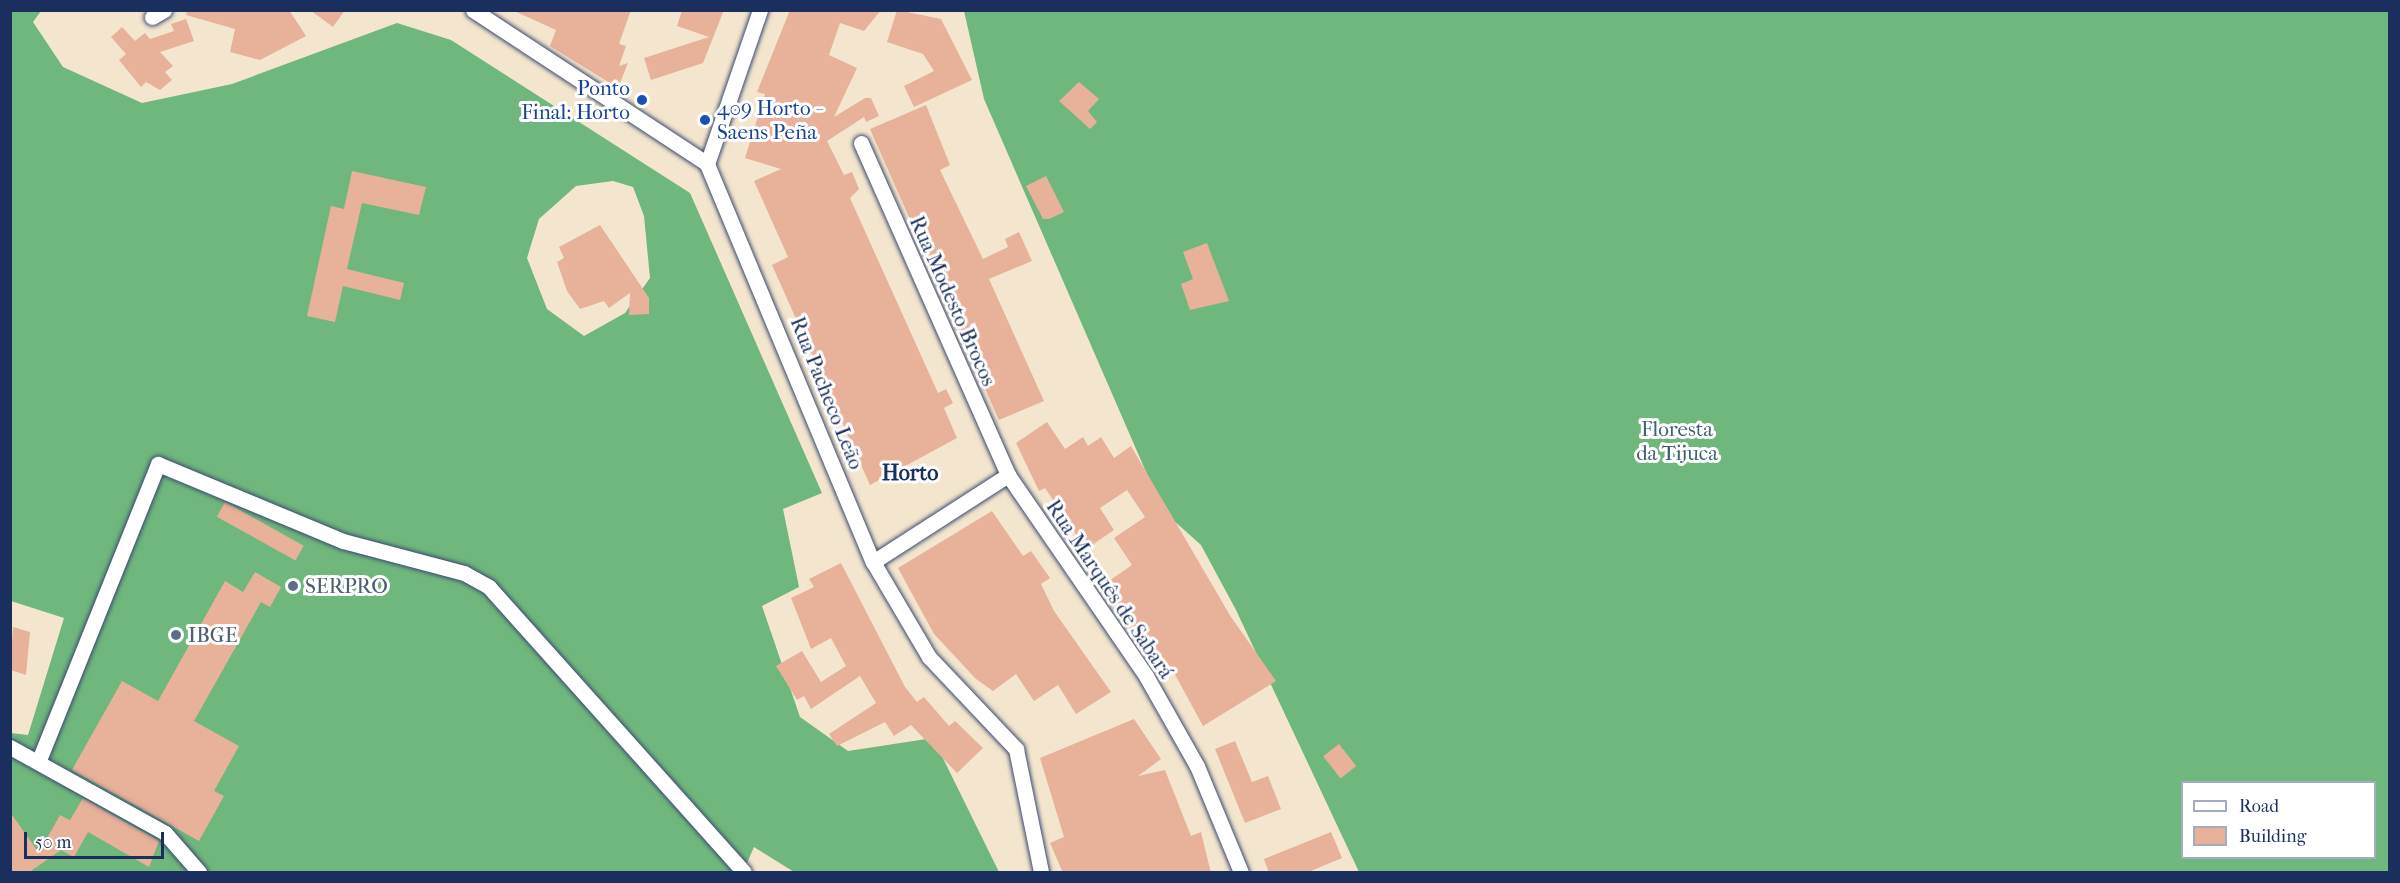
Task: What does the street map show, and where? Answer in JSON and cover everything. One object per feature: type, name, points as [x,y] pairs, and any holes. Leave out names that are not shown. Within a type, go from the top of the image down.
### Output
[{"type":"street","points":[[473,10],[707,164],[760,10]]},
{"type":"street","name":"Rua Modesto Brocos","points":[[861,143],[1008,475]]},
{"type":"street","name":"Rua Pacheco Leão","points":[[707,164],[873,562],[929,657],[1016,749],[1041,873]]},
{"type":"street","points":[[39,760],[158,465],[343,541],[464,573],[489,587],[744,873]]},
{"type":"street","points":[[873,562],[1008,475]]},
{"type":"street","name":"Rua Marquês de Sabará","points":[[1008,475],[1146,676],[1197,766],[1241,873]]},
{"type":"street","points":[[10,747],[39,760],[165,833],[199,873]]},
{"type":"green space","points":[[11,11],[41,11],[33,22],[63,67],[142,103],[232,84],[397,23],[451,40],[690,193],[822,493],[783,509],[799,587],[762,606],[800,717],[848,751],[933,738],[999,872],[794,872],[754,847],[743,872],[11,872],[11,733],[28,735],[64,618],[11,601]],"holes":[[[613,181],[633,187],[644,216],[650,278],[625,313],[584,336],[547,309],[527,258],[539,219],[576,186]]]},
{"type":"green space","name":"Floresta da Tijuca","points":[[964,11],[2389,11],[2389,872],[1359,872],[1236,610],[1201,545],[1163,511],[984,99]]},
{"type":"building","points":[[187,10],[289,10],[306,36],[260,60],[230,52],[235,29],[186,15]]},
{"type":"building","points":[[310,10],[345,10],[333,27]]},
{"type":"building","points":[[512,10],[631,10],[619,44],[626,46],[619,66],[628,63],[618,88],[550,46],[556,30]]},
{"type":"building","points":[[682,10],[724,10],[703,63],[651,80],[644,58],[709,37],[677,26]]},
{"type":"building","points":[[790,10],[881,10],[864,31],[840,23],[829,55],[857,68],[834,117],[865,98],[871,98],[879,116],[866,122],[864,117],[827,141],[844,175],[852,172],[859,189],[850,198],[938,393],[946,389],[953,403],[944,408],[957,438],[870,485],[772,265],[788,257],[754,181],[781,169],[745,158],[765,94],[757,92]]},
{"type":"building","points":[[897,10],[941,19],[972,80],[914,107],[904,86],[934,71],[923,54],[887,42]]},
{"type":"building","points":[[186,19],[194,41],[160,52],[173,66],[165,72],[172,80],[160,90],[146,82],[141,87],[119,60],[126,54],[111,37],[122,27],[135,41],[145,33],[150,39],[174,31],[171,24]]},
{"type":"building","points":[[1079,82],[1099,99],[1088,111],[1097,122],[1090,129],[1059,101]]},
{"type":"building","points":[[926,105],[950,165],[940,170],[983,259],[1008,247],[1005,239],[1019,232],[1032,261],[989,279],[1044,401],[999,420],[870,129]]},
{"type":"building","points":[[352,171],[426,187],[419,215],[362,203],[347,269],[404,283],[400,300],[343,286],[335,322],[307,316],[331,206],[344,209]]},
{"type":"building","points":[[1046,176],[1064,212],[1049,219],[1043,219],[1026,186]]},
{"type":"building","points":[[600,225],[649,298],[649,314],[629,315],[630,293],[609,308],[604,301],[580,309],[567,291],[557,262],[564,258],[559,247]]},
{"type":"building","points":[[1207,243],[1229,301],[1190,310],[1181,284],[1193,279],[1183,252]]},
{"type":"building","points":[[1047,422],[1065,449],[1083,437],[1088,446],[1101,437],[1114,458],[1131,446],[1231,617],[1276,681],[1203,726],[1172,669],[1145,635],[1136,642],[1103,585],[1132,565],[1114,538],[1145,517],[1127,490],[1100,508],[1114,530],[1086,549],[1045,488],[1039,491],[1016,443]]},
{"type":"building","points":[[225,502],[304,546],[295,561],[217,517]]},
{"type":"building","points":[[992,511],[1023,556],[1031,551],[1050,578],[1041,584],[1054,611],[1111,692],[1076,714],[1058,685],[1034,701],[1016,674],[993,691],[976,679],[934,634],[898,568]]},
{"type":"building","points":[[841,563],[905,687],[917,702],[924,697],[949,726],[955,721],[983,748],[957,773],[911,725],[894,736],[885,722],[837,746],[829,734],[876,703],[860,676],[811,709],[804,696],[797,700],[776,666],[802,651],[821,682],[846,666],[831,638],[811,649],[791,598],[814,587],[809,579]]},
{"type":"building","points":[[255,572],[281,587],[270,607],[261,602],[194,721],[239,746],[214,791],[224,796],[199,841],[72,770],[122,681],[158,701],[225,581],[243,592]]},
{"type":"building","points":[[13,627],[30,632],[26,675],[10,670]]},
{"type":"building","points":[[1134,719],[1161,759],[1138,776],[1165,770],[1191,836],[1201,832],[1211,873],[1063,873],[1050,843],[1064,837],[1040,758]]},
{"type":"building","points":[[1235,741],[1252,782],[1268,776],[1281,809],[1245,823],[1215,749]]},
{"type":"building","points":[[1339,744],[1356,766],[1340,778],[1323,756]]},
{"type":"building","points":[[83,798],[159,841],[149,867],[88,832],[74,857],[61,850],[28,873],[10,873],[10,812],[39,853],[60,815],[70,820]]},
{"type":"building","points":[[1331,832],[1342,858],[1306,873],[1269,873],[1264,859]]},
{"type":"place","name":"Ponto Final: Horto","points":[[642,100]]},
{"type":"place","name":"409 Horto - Saens Peña","points":[[705,120]]},
{"type":"place","name":"SERPRO","points":[[293,586]]},
{"type":"place","name":"IBGE","points":[[176,635]]},
{"type":"district","name":"Horto","points":[[910,474]]}]
